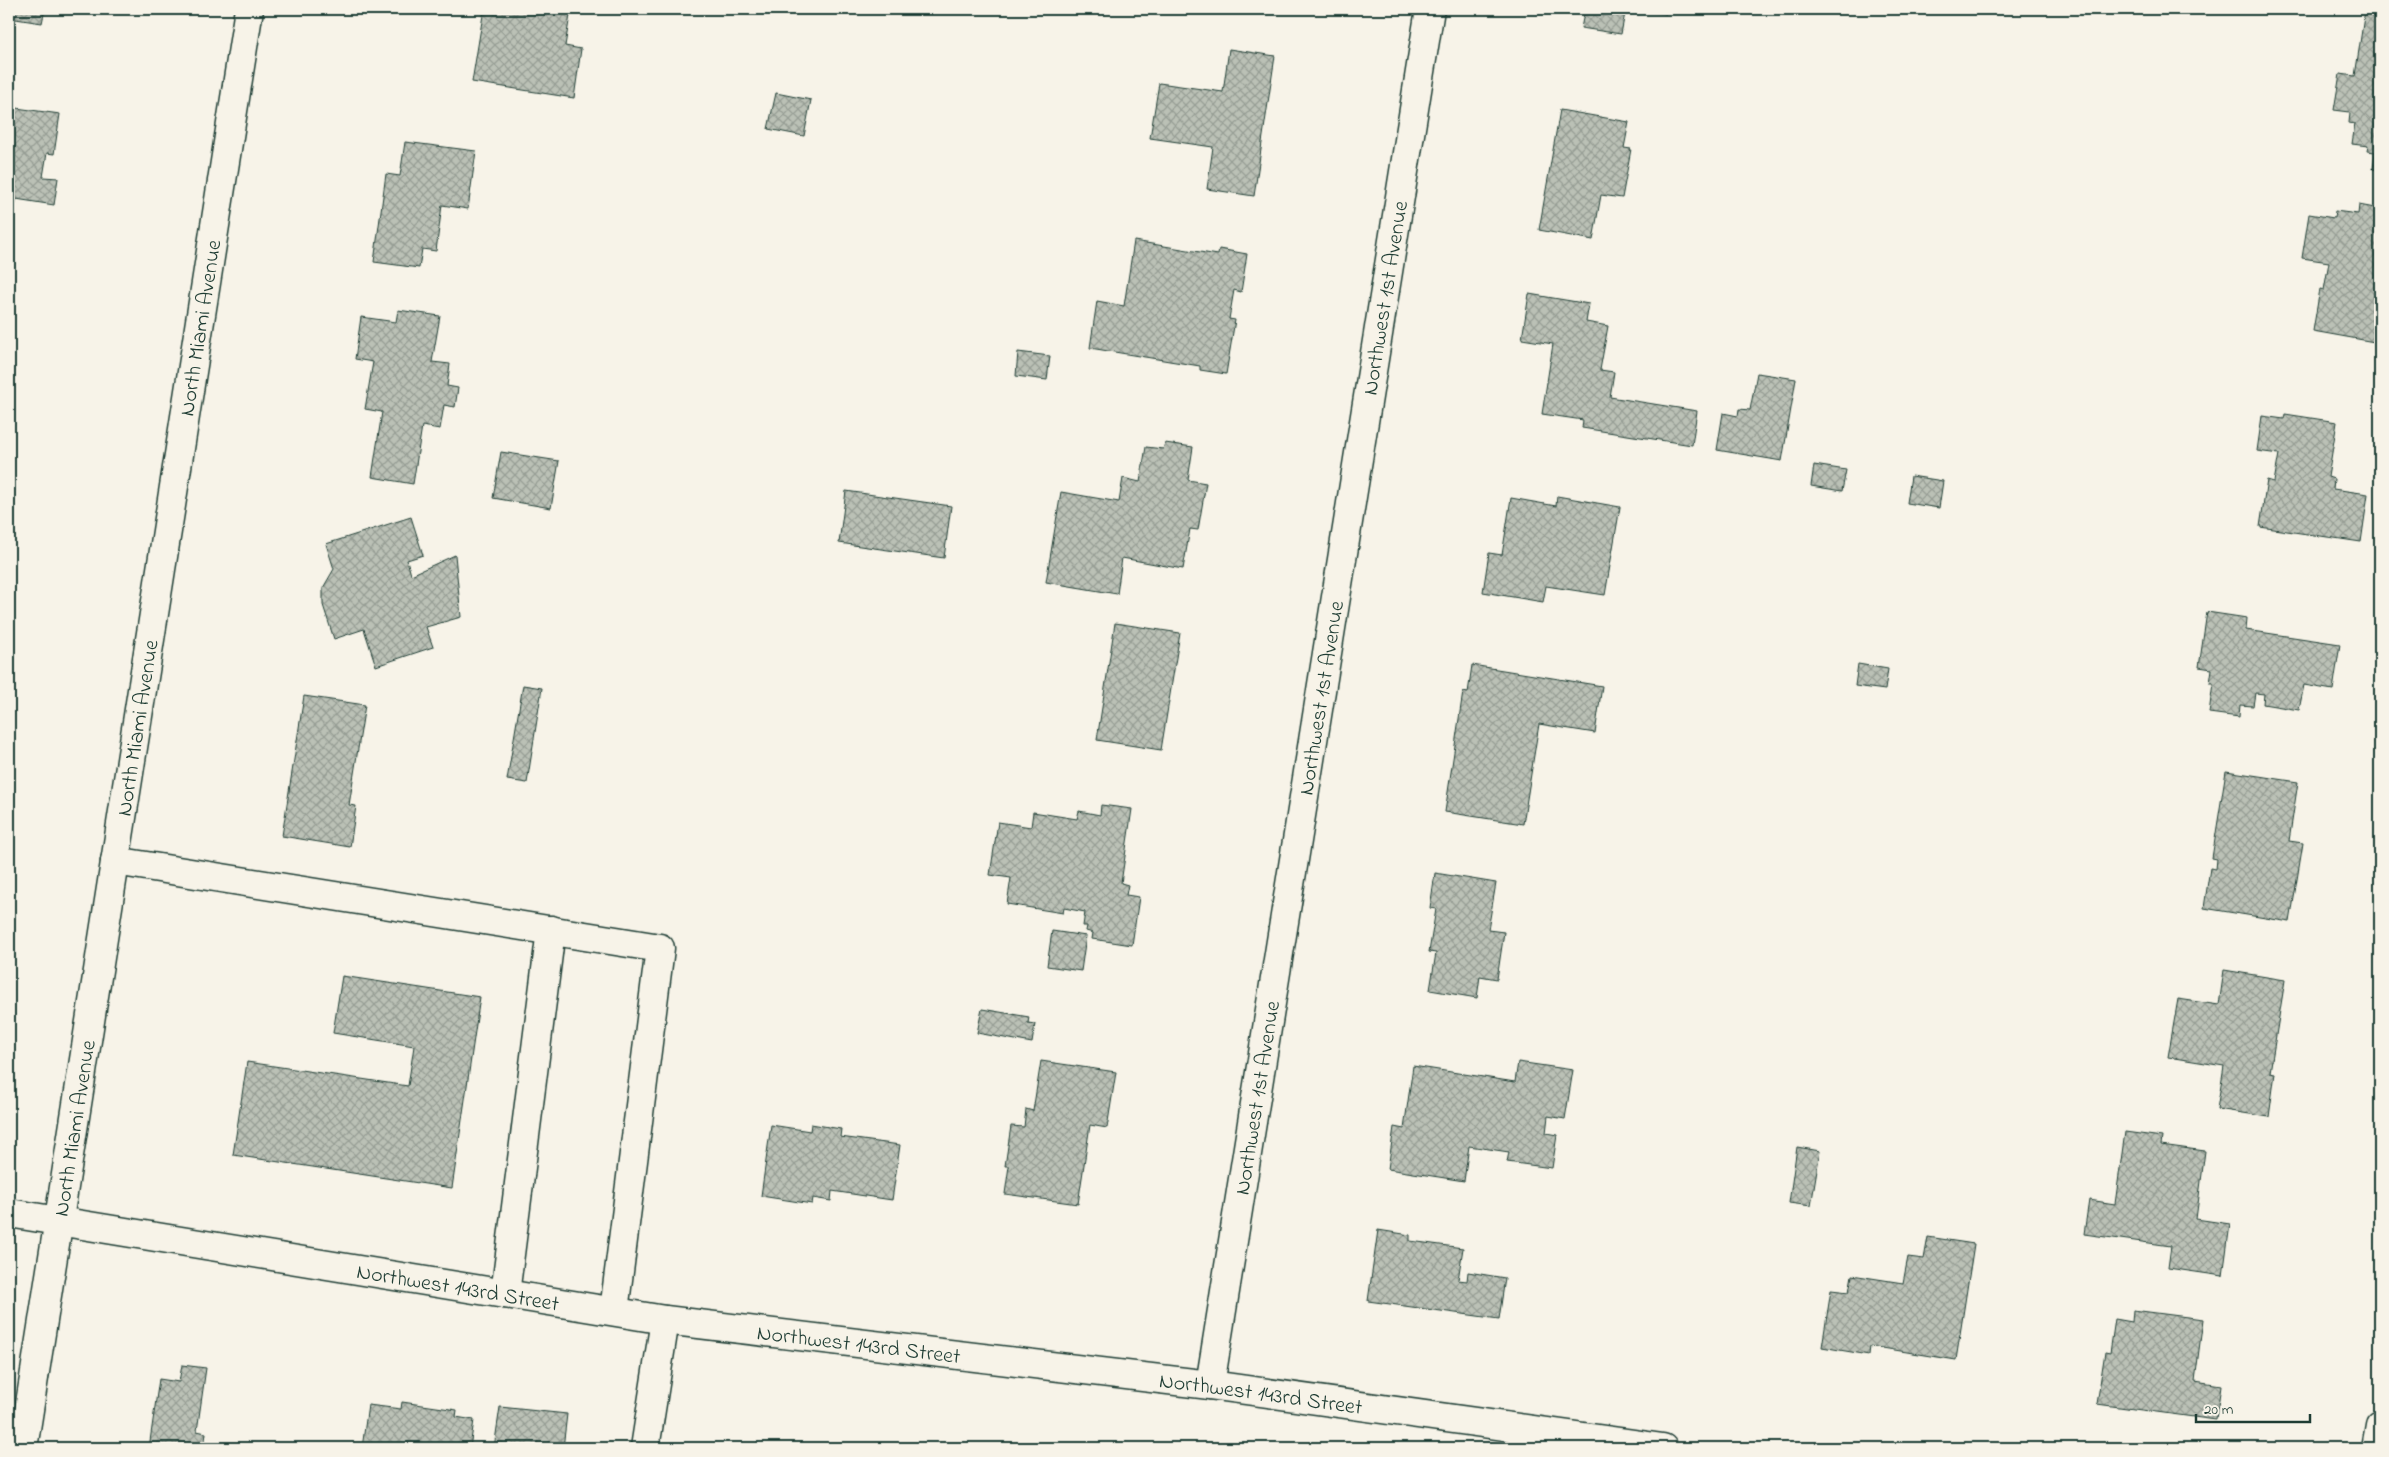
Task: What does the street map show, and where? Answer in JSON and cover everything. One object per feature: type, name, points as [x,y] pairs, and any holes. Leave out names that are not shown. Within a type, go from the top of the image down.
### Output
[{"type":"street","name":"North Miami Avenue","points":[[22,1448],[250,9]]},
{"type":"street","name":"Northwest 1st Avenue","points":[[1210,1386],[1430,9]]},
{"type":"street","points":[[115,861],[660,948],[614,1311]]},
{"type":"street","points":[[506,1294],[551,930]]},
{"type":"street","name":"Northwest 143rd Street","points":[[9,1213],[665,1320],[1210,1386],[1663,1448]]},
{"type":"street","points":[[645,1448],[665,1320]]},
{"type":"street","points":[[2376,1448],[2380,1424]]},
{"type":"building","points":[[9,9],[45,9],[42,23],[9,18]]},
{"type":"building","points":[[484,9],[571,9],[565,46],[581,49],[574,98],[472,82]]},
{"type":"building","points":[[1585,9],[1635,9],[1634,14],[1625,13],[1621,34],[1581,28]]},
{"type":"building","points":[[1635,9],[1667,9],[1666,14]]},
{"type":"building","points":[[2365,10],[2380,12],[2380,170],[2373,169],[2375,152],[2367,151],[2368,146],[2352,144],[2355,124],[2349,123],[2350,112],[2334,110],[2340,74],[2355,76]]},
{"type":"building","points":[[1229,49],[1275,56],[1254,196],[1207,189],[1213,147],[1150,138],[1159,83],[1223,92]]},
{"type":"building","points":[[776,93],[811,100],[804,136],[768,129]]},
{"type":"building","points":[[9,107],[60,114],[54,154],[47,153],[43,177],[58,178],[54,205],[16,199],[15,211],[9,211]]},
{"type":"building","points":[[1560,110],[1629,122],[1624,148],[1631,149],[1622,198],[1601,195],[1593,240],[1539,230]]},
{"type":"building","points":[[405,142],[476,151],[468,209],[442,205],[436,251],[422,249],[419,268],[374,262],[386,174],[400,176]]},
{"type":"building","points":[[2359,205],[2380,209],[2380,343],[2313,331],[2320,289],[2324,290],[2329,262],[2302,258],[2309,214],[2334,218],[2335,211],[2358,214]]},
{"type":"building","points":[[1134,241],[1218,255],[1219,249],[1247,254],[1241,292],[1234,290],[1229,319],[1235,320],[1226,374],[1200,370],[1200,366],[1090,348],[1097,301],[1124,306]]},
{"type":"building","points":[[1529,294],[1589,304],[1586,322],[1608,326],[1600,370],[1614,372],[1610,397],[1697,411],[1692,445],[1582,428],[1583,420],[1542,414],[1553,344],[1522,339]]},
{"type":"building","points":[[398,310],[440,316],[432,362],[450,364],[447,386],[458,388],[455,407],[444,405],[440,429],[422,426],[413,484],[372,477],[382,412],[365,409],[373,362],[355,359],[361,317],[396,322]]},
{"type":"building","points":[[1018,352],[1050,356],[1047,380],[1016,376]]},
{"type":"building","points":[[1757,373],[1796,379],[1782,461],[1717,450],[1723,413],[1738,416],[1739,409],[1750,410]]},
{"type":"building","points":[[2285,414],[2337,422],[2328,477],[2334,479],[2333,489],[2368,494],[2361,542],[2260,527],[2267,480],[2274,482],[2279,454],[2257,451],[2262,416],[2284,419]]},
{"type":"building","points":[[1165,443],[1193,447],[1188,480],[1206,483],[1198,530],[1190,529],[1183,569],[1122,558],[1117,594],[1046,582],[1061,492],[1119,502],[1123,478],[1140,482],[1146,447],[1163,449]]},
{"type":"building","points":[[501,452],[559,461],[551,508],[493,498]]},
{"type":"building","points":[[1814,465],[1846,470],[1842,491],[1811,486]]},
{"type":"building","points":[[1911,476],[1943,481],[1939,508],[1907,503]]},
{"type":"building","points":[[846,491],[951,506],[944,558],[839,543]]},
{"type":"building","points":[[1557,496],[1620,507],[1605,595],[1546,586],[1543,602],[1483,592],[1489,553],[1502,555],[1511,498],[1556,506]]},
{"type":"building","points":[[411,517],[423,555],[407,560],[411,575],[455,555],[461,617],[426,627],[433,647],[376,666],[364,629],[334,639],[323,605],[323,588],[334,569],[326,544]]},
{"type":"building","points":[[2207,612],[2247,618],[2246,630],[2340,644],[2333,690],[2304,685],[2299,710],[2263,704],[2264,694],[2255,693],[2253,706],[2240,705],[2239,717],[2209,713],[2213,683],[2210,683],[2212,669],[2199,667]]},
{"type":"building","points":[[1115,623],[1180,633],[1161,750],[1097,740]]},
{"type":"building","points":[[1858,664],[1888,669],[1885,690],[1855,686]]},
{"type":"building","points":[[1472,665],[1602,686],[1595,733],[1539,724],[1523,824],[1445,812],[1463,692],[1468,693]]},
{"type":"building","points":[[523,685],[542,688],[527,783],[507,780]]},
{"type":"building","points":[[304,696],[365,705],[349,805],[356,806],[350,847],[282,836]]},
{"type":"building","points":[[2226,771],[2298,782],[2289,841],[2303,843],[2290,922],[2204,908],[2210,868],[2216,869],[2217,859],[2212,858]]},
{"type":"building","points":[[1101,805],[1132,809],[1121,883],[1128,885],[1126,895],[1139,897],[1132,945],[1092,939],[1093,933],[1086,931],[1087,926],[1083,926],[1085,912],[1064,908],[1063,913],[1007,904],[1011,878],[990,875],[998,822],[1031,827],[1033,812],[1077,819],[1079,811],[1100,815]]},
{"type":"building","points":[[1435,873],[1496,883],[1488,930],[1504,932],[1497,979],[1480,976],[1477,998],[1430,990],[1436,953],[1429,952],[1436,909],[1430,908]]},
{"type":"building","points":[[1052,931],[1086,936],[1081,971],[1047,966]]},
{"type":"building","points":[[2224,970],[2285,980],[2270,1072],[2275,1073],[2269,1117],[2217,1109],[2224,1066],[2168,1057],[2178,999],[2219,1005]]},
{"type":"building","points":[[342,976],[480,997],[452,1188],[233,1155],[247,1062],[408,1086],[414,1046],[333,1033]]},
{"type":"building","points":[[982,1009],[1029,1017],[1028,1023],[1035,1024],[1032,1043],[977,1033]]},
{"type":"building","points":[[1041,1061],[1116,1072],[1107,1128],[1090,1125],[1078,1204],[1005,1194],[1009,1166],[1005,1166],[1011,1126],[1024,1127],[1026,1109],[1033,1111]]},
{"type":"building","points":[[1518,1062],[1573,1070],[1565,1119],[1548,1116],[1546,1133],[1557,1135],[1552,1168],[1507,1162],[1509,1152],[1469,1146],[1464,1181],[1388,1169],[1394,1127],[1404,1129],[1413,1066],[1515,1082]]},
{"type":"building","points":[[811,1124],[841,1129],[840,1137],[900,1145],[892,1200],[832,1191],[831,1201],[813,1198],[812,1204],[761,1196],[771,1125],[810,1131]]},
{"type":"building","points":[[2125,1132],[2162,1137],[2161,1145],[2205,1151],[2196,1219],[2230,1224],[2223,1276],[2168,1268],[2171,1246],[2084,1234],[2089,1200],[2115,1204]]},
{"type":"building","points":[[1797,1147],[1820,1151],[1811,1206],[1789,1203]]},
{"type":"building","points":[[1378,1230],[1410,1235],[1410,1241],[1463,1248],[1458,1280],[1467,1281],[1468,1272],[1505,1278],[1499,1319],[1368,1301]]},
{"type":"building","points":[[1928,1237],[1974,1244],[1956,1360],[1870,1346],[1869,1355],[1822,1347],[1831,1290],[1849,1292],[1852,1275],[1903,1283],[1908,1257],[1924,1259]]},
{"type":"building","points":[[2133,1310],[2203,1319],[2195,1381],[2221,1385],[2216,1420],[2097,1404],[2105,1352],[2110,1353],[2115,1319],[2132,1322]]},
{"type":"building","points":[[182,1365],[206,1368],[197,1431],[206,1433],[204,1448],[149,1448],[159,1379],[179,1382]]},
{"type":"building","points":[[402,1402],[457,1410],[456,1417],[474,1420],[470,1448],[362,1448],[368,1405],[401,1409]]},
{"type":"building","points":[[500,1407],[567,1414],[563,1448],[494,1448]]}]
